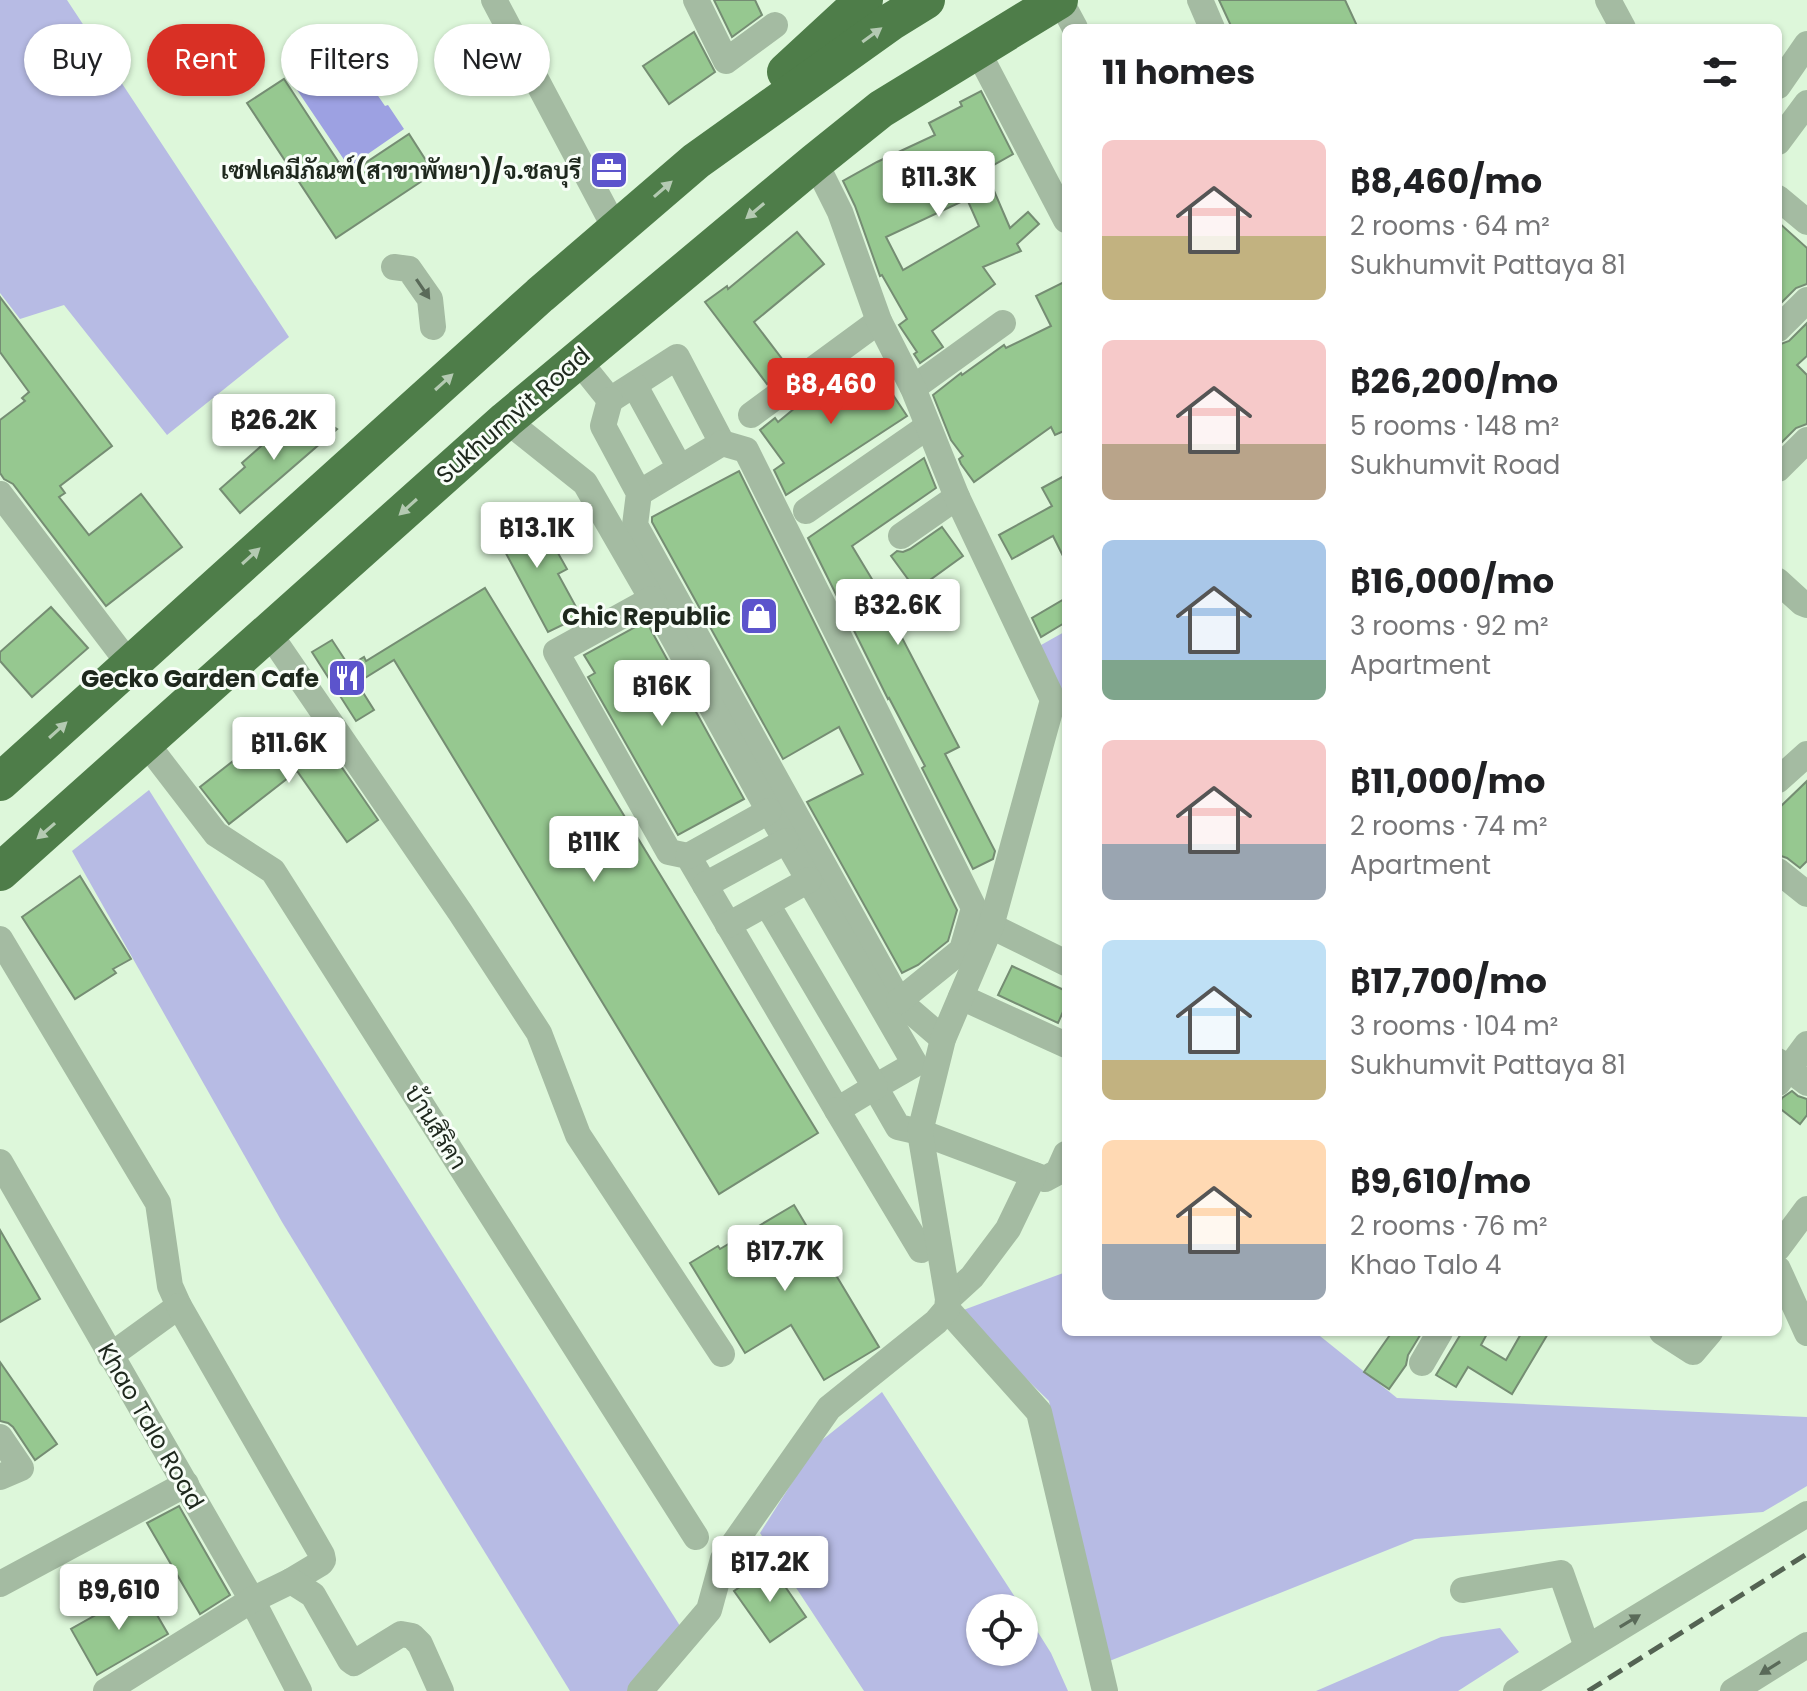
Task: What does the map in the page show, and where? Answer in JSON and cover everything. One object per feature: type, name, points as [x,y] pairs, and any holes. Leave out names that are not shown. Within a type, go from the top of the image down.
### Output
[{"type":"highway","points":[[0,782],[540,295],[696,161],[864,0]]},
{"type":"highway","points":[[696,161],[926,0]]},
{"type":"highway","name":"Sukhumvit Road","points":[[0,872],[506,420],[815,162],[881,109],[1060,0]]},
{"type":"street","points":[[494,0],[616,230]]},
{"type":"street","points":[[696,0],[726,61],[775,25]]},
{"type":"street","points":[[1060,0],[1073,24]]},
{"type":"street","points":[[1200,0],[1210,24]]},
{"type":"street","points":[[1608,0],[1621,24]]},
{"type":"street","points":[[1782,80],[1807,44]]},
{"type":"street","points":[[977,50],[1062,212]]},
{"type":"street","points":[[1782,137],[1807,103]]},
{"type":"street","points":[[815,162],[840,212],[879,321],[913,388],[957,497],[1053,700],[991,926],[943,1039],[920,1132],[948,1304],[1039,1412],[1105,1691]]},
{"type":"street","points":[[1782,201],[1807,222]]},
{"type":"street","points":[[394,267],[409,269],[430,299],[433,327]]},
{"type":"street","points":[[1782,325],[1807,300]]},
{"type":"street","points":[[751,415],[879,321]]},
{"type":"street","points":[[913,388],[1003,323]]},
{"type":"street","points":[[899,1001],[962,950],[974,908],[746,450],[722,443],[677,357],[610,400],[603,426],[639,493],[635,525],[899,1001],[943,1039]]},
{"type":"street","points":[[577,359],[610,400]]},
{"type":"street","points":[[635,386],[680,468]]},
{"type":"street","points":[[506,420],[585,483],[915,1064],[837,1110]]},
{"type":"street","points":[[806,511],[927,427]]},
{"type":"street","points":[[1782,465],[1807,440]]},
{"type":"street","points":[[639,493],[722,443]]},
{"type":"street","points":[[0,494],[130,665]]},
{"type":"street","points":[[901,536],[957,497]]},
{"type":"street","points":[[1782,585],[1807,605]]},
{"type":"street","points":[[652,599],[556,652],[669,852],[688,856],[769,811]]},
{"type":"street","points":[[269,633],[539,1033],[578,1135],[722,1354]]},
{"type":"street","name":"บ้านสิริคา","points":[[146,743],[216,834],[273,871],[696,1537]]},
{"type":"street","points":[[1782,776],[1807,754]]},
{"type":"street","points":[[705,885],[786,841]]},
{"type":"street","points":[[688,856],[921,1250]]},
{"type":"street","points":[[1782,874],[1807,894]]},
{"type":"street","points":[[728,925],[809,880]]},
{"type":"street","points":[[767,904],[898,1127],[920,1132],[1045,1179],[1058,1172],[1062,1163]]},
{"type":"street","points":[[991,926],[1062,961]]},
{"type":"street","points":[[0,939],[158,1203],[170,1286],[179,1306],[323,1560],[291,1581],[252,1600],[106,1691]]},
{"type":"street","points":[[961,997],[1062,1043]]},
{"type":"street","points":[[1788,1074],[1807,1044]]},
{"type":"street","name":"Khao Talo Road","points":[[0,1162],[8,1195],[110,1356],[186,1484],[299,1691]]},
{"type":"street","points":[[640,1691],[709,1610],[723,1559],[829,1408],[936,1322],[1008,1229],[1034,1175]]},
{"type":"street","points":[[1782,1243],[1807,1209]]},
{"type":"street","points":[[1782,1278],[1807,1333]]},
{"type":"street","points":[[110,1356],[179,1306]]},
{"type":"street","points":[[1422,1363],[1438,1336]]},
{"type":"street","points":[[1668,1336],[1693,1352],[1707,1336]]},
{"type":"street","points":[[0,1437],[21,1468],[0,1477]]},
{"type":"street","points":[[0,1584],[186,1484]]},
{"type":"street","points":[[1516,1691],[1807,1514]]},
{"type":"street","points":[[1463,1590],[1561,1573],[1587,1647]]},
{"type":"street","points":[[291,1581],[313,1595],[354,1663],[401,1634],[412,1636],[420,1644],[441,1691]]},
{"type":"street","points":[[1733,1691],[1807,1645]]},
{"type":"shaded area","points":[[0,0],[67,0],[83,24],[24,24],[24,96],[130,96],[289,337],[167,435],[64,305],[20,319],[0,293]]},
{"type":"shaded area","points":[[301,96],[378,96],[385,106],[388,105],[404,129],[349,167]]},
{"type":"shaded area","points":[[1062,633],[1062,700],[1059,699],[1034,649]]},
{"type":"shaded area","points":[[149,790],[682,1629],[632,1691],[570,1691],[282,1222],[72,851]]},
{"type":"shaded area","points":[[1062,1273],[1062,1336],[1320,1336],[1397,1398],[1807,1417],[1807,1486],[1763,1512],[1415,1539],[1102,1664],[1049,1401],[958,1312]]},
{"type":"shaded area","points":[[882,1392],[1013,1594],[966,1594],[966,1666],[1038,1666],[1038,1632],[1068,1691],[864,1691],[760,1533],[816,1445]]},
{"type":"shaded area","points":[[1500,1628],[1519,1652],[1458,1691],[1316,1691],[1441,1637]]},
{"type":"building","points":[[714,0],[755,0],[762,15],[732,37]]},
{"type":"building","points":[[1219,0],[1345,0],[1356,24],[1230,24]]},
{"type":"building","points":[[694,32],[715,72],[669,104],[643,66]]},
{"type":"building","points":[[281,81],[281,96],[295,96],[347,175],[409,134],[434,173],[336,238],[247,103],[258,96],[265,96],[265,91]]},
{"type":"building","points":[[981,91],[1013,154],[985,170],[1010,228],[1028,212],[1039,224],[1017,244],[1021,251],[983,267],[995,284],[932,331],[943,347],[920,363],[914,354],[917,352],[899,325],[907,319],[880,276],[843,181],[935,135],[929,123],[962,106],[960,102]],"holes":[[[967,199],[979,226],[903,270],[886,237]]]},
{"type":"building","points":[[1782,226],[1807,248],[1807,284],[1796,288],[1782,302]]},
{"type":"building","points":[[797,232],[824,264],[754,322],[789,368],[767,384],[705,302],[727,286],[728,289]]},
{"type":"building","points":[[1062,283],[1062,432],[1055,435],[1051,427],[974,482],[961,464],[959,459],[963,456],[951,440],[933,395],[1004,345],[1006,348],[1051,326],[1036,296]]},
{"type":"building","points":[[0,297],[112,446],[60,486],[65,493],[59,497],[89,535],[141,494],[182,547],[106,606],[13,484],[0,473],[0,420],[25,401],[22,398],[29,392],[0,352]]},
{"type":"building","points":[[1807,323],[1807,356],[1797,365],[1807,375],[1807,424],[1796,428],[1782,442],[1782,344],[1789,341]]},
{"type":"building","points":[[865,362],[885,396],[891,392],[907,416],[786,495],[774,470],[784,463],[760,430],[775,418],[778,422],[819,388]]},
{"type":"building","points":[[319,417],[337,429],[240,513],[220,489],[245,467],[242,463],[277,432],[280,436],[290,426],[295,432]]},
{"type":"building","points":[[924,458],[936,488],[852,546],[890,609],[888,611],[959,747],[945,754],[995,851],[993,859],[973,869],[922,768],[925,766],[808,538]]},
{"type":"building","name":"Chic Republic","points":[[739,471],[957,910],[948,941],[918,965],[902,973],[807,802],[863,774],[839,727],[783,759],[652,522],[652,517]]},
{"type":"building","points":[[1062,477],[1062,554],[1053,536],[1012,559],[999,535],[1052,506],[1042,488]]},
{"type":"building","points":[[484,512],[545,530],[567,569],[558,574],[581,616],[548,632]]},
{"type":"building","points":[[942,527],[963,556],[916,590],[891,556],[897,551],[910,549]]},
{"type":"building","points":[[485,588],[818,1133],[719,1194],[394,660],[357,683],[374,710],[356,721],[312,652],[332,640],[349,666],[364,657],[366,661]]},
{"type":"building","points":[[1062,600],[1062,624],[1041,637],[1032,618]]},
{"type":"building","points":[[51,607],[88,648],[32,697],[0,661],[0,652]]},
{"type":"building","points":[[646,621],[744,799],[678,835],[588,677],[595,673],[584,655]]},
{"type":"building","points":[[303,737],[322,764],[334,756],[378,820],[347,842],[297,771],[229,824],[200,787],[261,739],[275,757]]},
{"type":"building","points":[[1807,781],[1807,861],[1800,868],[1782,856],[1782,805]]},
{"type":"building","points":[[80,876],[131,959],[113,969],[116,973],[75,999],[22,917]]},
{"type":"building","points":[[1012,966],[1062,989],[1062,1014],[1058,1023],[998,995]]},
{"type":"building","points":[[1792,1091],[1807,1099],[1807,1115],[1800,1124],[1782,1110],[1782,1098]]},
{"type":"building","points":[[794,1205],[879,1347],[824,1380],[791,1325],[745,1353],[690,1263]]},
{"type":"building","points":[[0,1230],[40,1299],[0,1322]]},
{"type":"building","points":[[1389,1336],[1420,1336],[1408,1355],[1406,1365],[1389,1389],[1364,1372]]},
{"type":"building","points":[[1460,1336],[1486,1336],[1481,1345],[1506,1360],[1520,1336],[1547,1336],[1512,1394],[1468,1367],[1456,1387],[1436,1375]]},
{"type":"building","points":[[0,1362],[57,1444],[35,1460],[13,1427],[0,1421]]},
{"type":"building","points":[[179,1506],[230,1595],[200,1614],[147,1523]]},
{"type":"building","points":[[771,1566],[806,1617],[770,1642],[734,1591]]},
{"type":"building","points":[[142,1589],[168,1634],[97,1675],[71,1629]]},
{"type":"railway","points":[[1588,1691],[1807,1554]]},
{"type":"place","name":"เซฟเคมีภัณฑ์(สาขาพัทยา)/จ.ชลบุรี","points":[[609,170]]},
{"type":"place","name":"Chic Republic","points":[[759,616]]},
{"type":"place","name":"Gecko Garden Cafe","points":[[347,678]]}]
